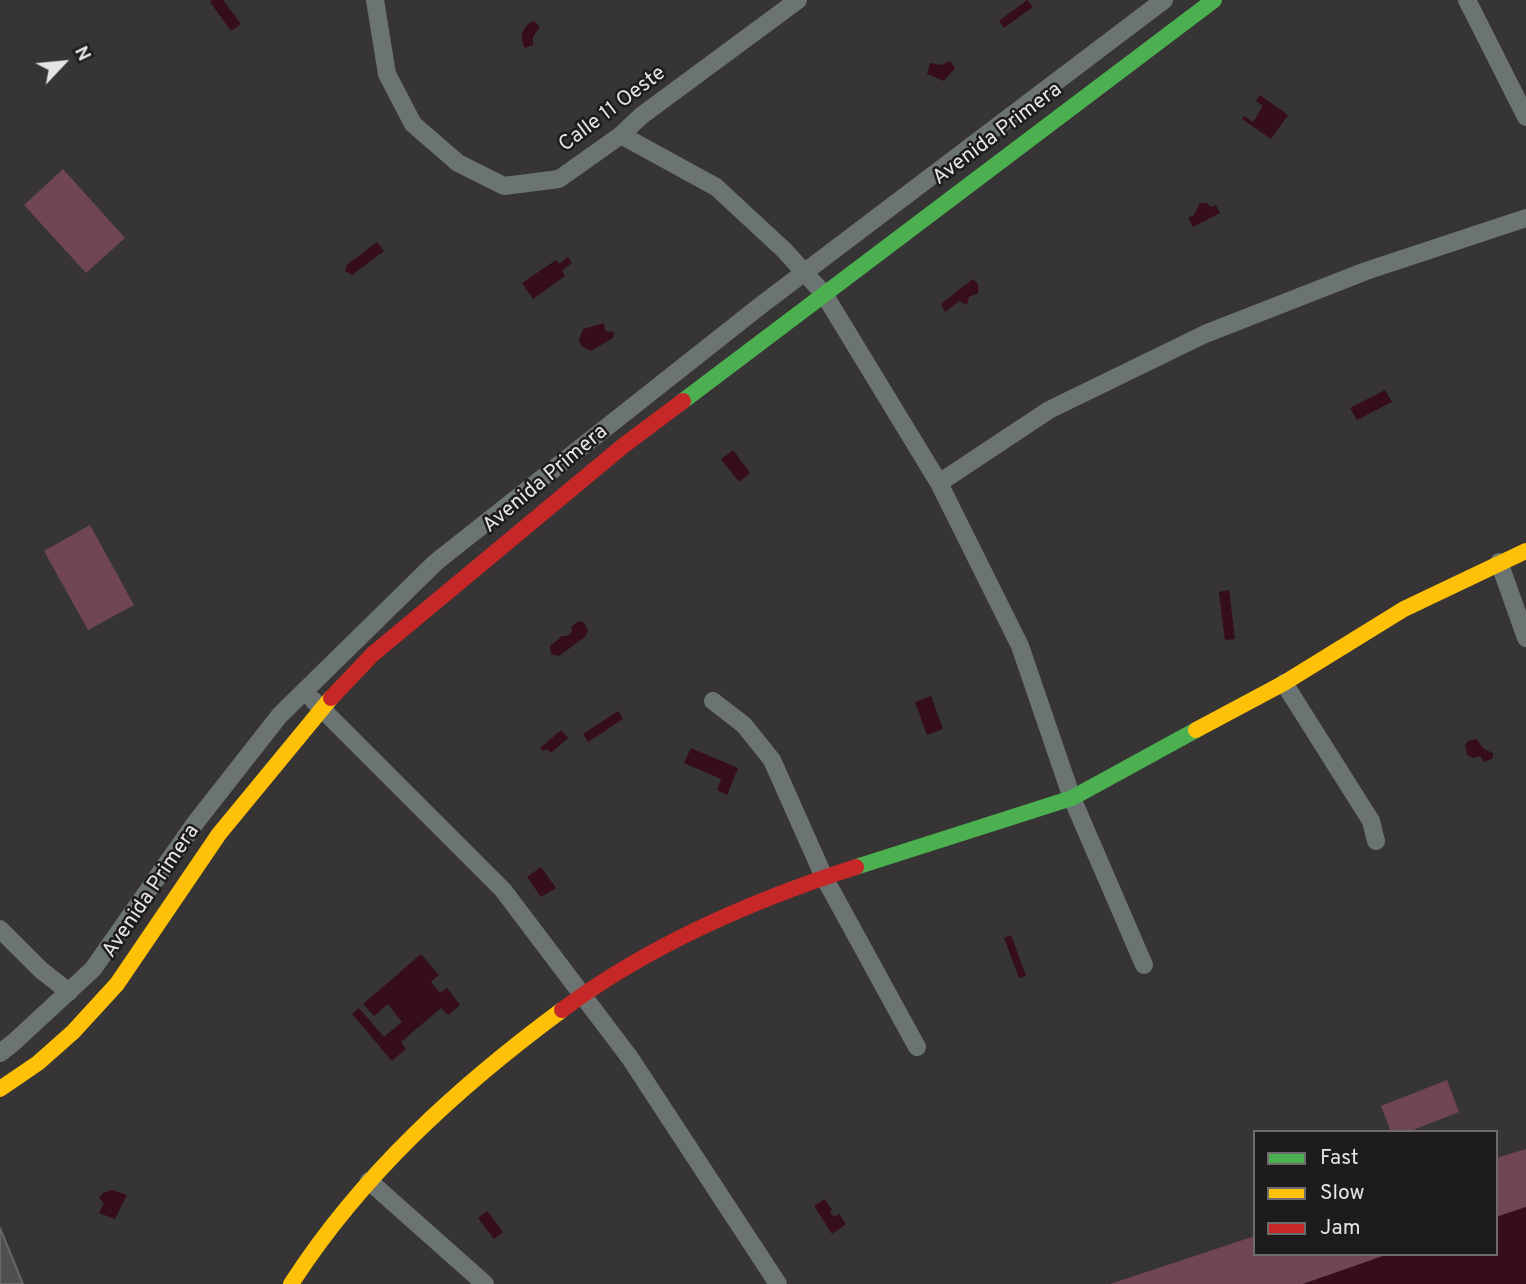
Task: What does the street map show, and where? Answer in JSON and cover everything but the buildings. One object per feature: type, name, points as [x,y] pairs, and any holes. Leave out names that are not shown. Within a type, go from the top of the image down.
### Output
[{"type":"street","name":"Calle 11 Oeste","points":[[375,0],[387,74],[413,124],[458,163],[504,186],[559,179],[798,0]]},
{"type":"street","name":"Avenida Primera","points":[[0,1053],[93,969],[240,764],[303,690],[436,562],[760,306],[1164,0]]},
{"type":"street","name":"Avenida Primera","points":[[0,1089],[37,1063],[73,1032],[117,984],[219,834],[321,708],[373,654],[623,446],[1214,0]]},
{"type":"street","points":[[1467,0],[1526,117]]},
{"type":"street","points":[[621,135],[716,187],[784,250],[824,295],[939,482],[1020,646],[1072,798],[1144,965]]},
{"type":"street","points":[[939,482],[1049,410],[1205,334],[1366,271],[1526,218]]},
{"type":"street","points":[[290,1284],[369,1181],[402,1144],[505,1052],[582,995],[724,916],[824,877],[1072,798],[1284,683],[1404,609],[1526,551]]},
{"type":"street","points":[[1499,562],[1526,638]]},
{"type":"street","points":[[1284,683],[1371,821],[1376,841]]},
{"type":"street","points":[[303,690],[503,890],[630,1058],[778,1284]]},
{"type":"street","points":[[713,702],[744,724],[772,760],[824,877],[917,1047]]},
{"type":"street","points":[[0,929],[41,970],[69,992]]},
{"type":"street","points":[[369,1181],[485,1284]]},
{"type":"shaded area","points":[[223,0],[241,24],[231,31],[210,2]]},
{"type":"shaded area","points":[[1027,0],[1033,7],[1004,28],[999,21]]},
{"type":"shaded area","points":[[534,21],[540,27],[533,37],[533,45],[525,48],[523,32]]},
{"type":"shaded area","points":[[950,61],[955,68],[944,81],[927,74],[930,63],[942,65]]},
{"type":"shaded area","points":[[1260,95],[1288,115],[1271,139],[1242,119],[1244,116],[1253,122],[1263,106],[1256,101]]},
{"type":"shaded area","points":[[63,169],[125,238],[86,273],[24,205]]},
{"type":"shaded area","points":[[1200,203],[1212,207],[1216,205],[1220,213],[1193,227],[1188,218],[1194,215]]},
{"type":"shaded area","points":[[377,242],[384,251],[352,275],[345,271],[347,265]]},
{"type":"shaded area","points":[[568,257],[572,263],[562,271],[565,276],[533,299],[522,283],[556,260],[559,264]]},
{"type":"shaded area","points":[[973,279],[978,284],[978,293],[969,297],[967,305],[959,301],[945,312],[941,304]]},
{"type":"shaded area","points":[[604,323],[605,331],[614,332],[613,338],[591,351],[581,346],[579,340],[583,329]]},
{"type":"shaded area","points":[[1385,390],[1392,402],[1357,420],[1350,408]]},
{"type":"shaded area","points":[[733,450],[750,473],[739,482],[721,459]]},
{"type":"shaded area","points":[[90,525],[134,605],[88,630],[44,551]]},
{"type":"shaded area","points":[[1229,590],[1235,639],[1225,640],[1219,592]]},
{"type":"shaded area","points":[[579,621],[584,622],[588,631],[585,637],[559,656],[551,654],[550,646],[562,636],[568,636],[572,631],[571,627]]},
{"type":"shaded area","points":[[931,696],[943,729],[927,735],[915,702]]},
{"type":"shaded area","points":[[618,711],[623,719],[588,742],[583,734]]},
{"type":"shaded area","points":[[561,730],[568,738],[551,753],[540,748]]},
{"type":"shaded area","points":[[1476,739],[1484,749],[1493,753],[1493,758],[1484,762],[1480,756],[1474,758],[1467,755],[1465,745]]},
{"type":"shaded area","points":[[691,748],[738,768],[727,795],[717,790],[721,779],[684,763]]},
{"type":"shaded area","points":[[541,867],[556,888],[541,897],[527,877]]},
{"type":"shaded area","points":[[1011,935],[1026,976],[1019,978],[1004,938]]},
{"type":"shaded area","points":[[421,954],[439,975],[431,982],[440,993],[447,988],[460,1005],[448,1015],[441,1008],[401,1042],[406,1049],[392,1061],[352,1014],[359,1008],[384,1037],[402,1022],[388,1004],[374,1016],[363,1004]]},
{"type":"shaded area","points":[[1447,1080],[1459,1112],[1413,1130],[1390,1130],[1381,1106]]},
{"type":"shaded area","points":[[1526,1149],[1526,1207],[1498,1216],[1498,1157]]},
{"type":"shaded area","points":[[112,1190],[127,1195],[115,1219],[99,1213],[104,1203],[99,1198],[103,1193]]},
{"type":"shaded area","points":[[825,1199],[834,1217],[839,1214],[846,1224],[832,1234],[814,1206]]},
{"type":"shaded area","points":[[1526,1207],[1526,1284],[1303,1284],[1383,1256],[1498,1256],[1498,1216]]},
{"type":"shaded area","points":[[487,1211],[503,1232],[494,1239],[478,1218]]},
{"type":"shaded area","points":[[1253,1237],[1253,1256],[1383,1256],[1303,1284],[1110,1284]]},
{"type":"traffic: fast","points":[[683,401],[1214,0]]},
{"type":"traffic: fast","points":[[856,867],[1072,798],[1196,730]]},
{"type":"traffic: slow","points":[[1196,730],[1284,683],[1404,609],[1526,551]]},
{"type":"traffic: slow","points":[[0,1089],[38,1063],[73,1032],[117,984],[219,834],[331,698]]},
{"type":"traffic: slow","points":[[291,1284],[349,1206],[414,1135],[486,1070],[562,1010]]},
{"type":"traffic: jam","points":[[331,698],[373,654],[623,446],[683,401]]},
{"type":"traffic: jam","points":[[562,1010],[630,965],[703,926],[779,894],[856,867]]}]
